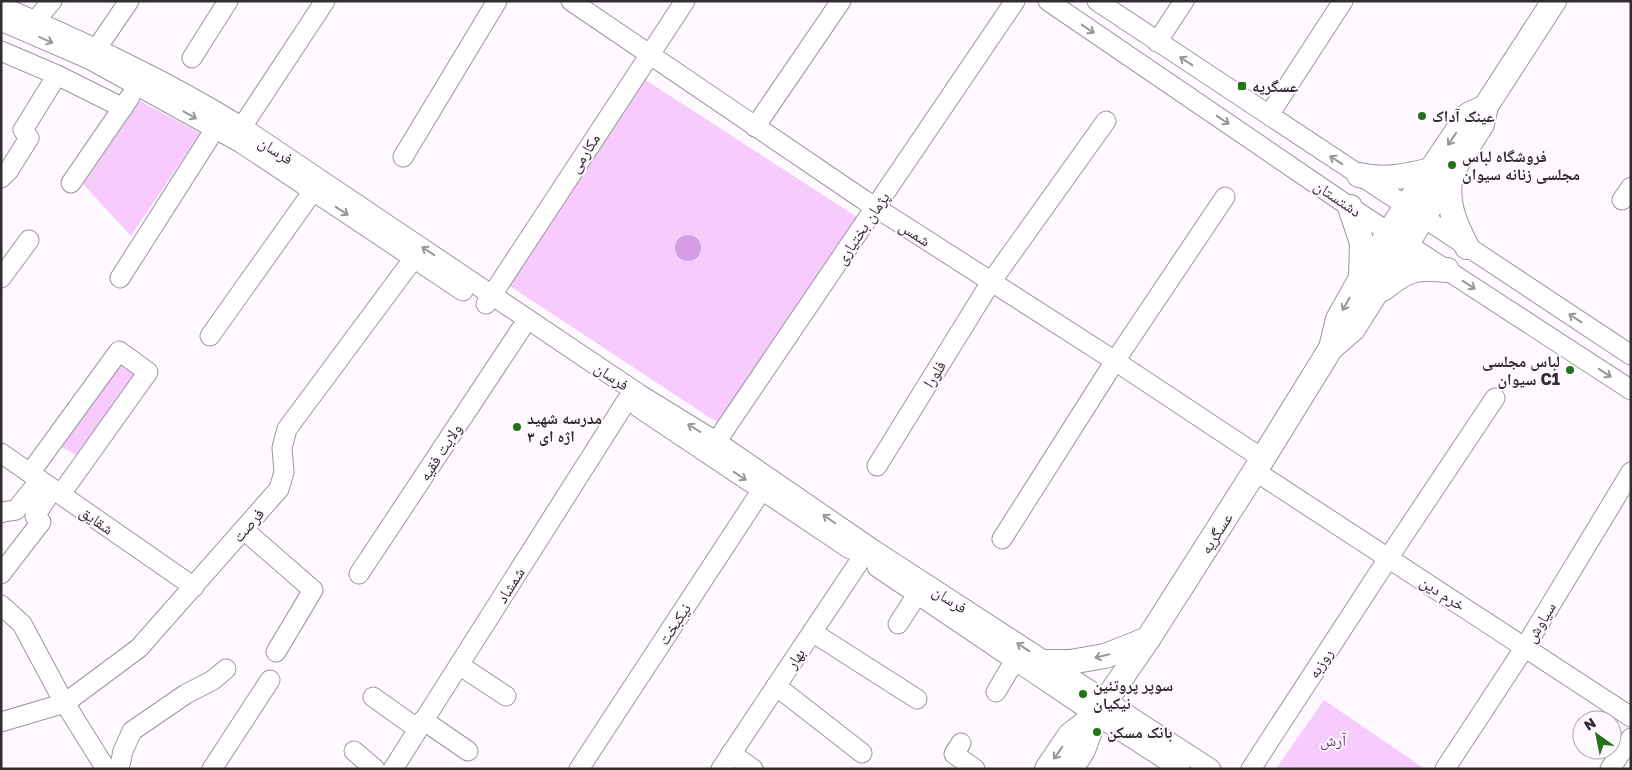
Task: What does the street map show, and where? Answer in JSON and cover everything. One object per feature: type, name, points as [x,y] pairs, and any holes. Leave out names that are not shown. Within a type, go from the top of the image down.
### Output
[{"type":"main road","name":"عسگریه","points":[[1071,769],[1083,750],[1101,708],[1148,639],[1331,348],[1353,329],[1368,287],[1398,238],[1442,171],[1482,124],[1486,106],[1554,1]]},
{"type":"main road","points":[[1359,175],[1370,178],[1395,178],[1442,171],[1449,185],[1452,215],[1466,247]]},
{"type":"main road","points":[[1350,207],[1362,243],[1368,287],[1397,278],[1414,269],[1447,270]]},
{"type":"main road","points":[[1046,662],[1070,662],[1105,656],[1148,639]]},
{"type":"main road","name":"عسگریه","points":[[1047,769],[1070,735],[1101,708]]},
{"type":"street","points":[[35,21],[52,1]]},
{"type":"street","points":[[97,48],[129,1]]},
{"type":"street","points":[[192,58],[228,1]]},
{"type":"street","points":[[238,133],[324,1]]},
{"type":"street","points":[[403,157],[497,1]]},
{"type":"street","name":"شمس","points":[[571,1],[875,208],[1115,361],[1259,465]]},
{"type":"street","name":"مکارمی","points":[[488,300],[684,1]]},
{"type":"street","points":[[755,126],[841,1]]},
{"type":"street","name":"پژمان بختیاری","points":[[712,448],[1015,1]]},
{"type":"street","name":"دشتستان","points":[[1048,1],[1350,207],[1631,390]]},
{"type":"street","name":"دشتستان","points":[[1097,1],[1631,355]]},
{"type":"street","points":[[1157,42],[1184,1]]},
{"type":"street","points":[[1269,115],[1343,1]]},
{"type":"street","name":"فرسان","points":[[1,6],[97,48],[211,108],[238,133],[313,191],[414,258],[488,300],[521,329],[627,400],[712,448]]},
{"type":"street","name":"فرسان","points":[[1,21],[89,59],[215,129],[238,133],[488,300],[639,394],[712,448],[921,589],[1046,662],[1101,708],[1180,769]]},
{"type":"street","points":[[1,51],[57,75],[123,108]]},
{"type":"street","points":[[4,172],[29,138],[23,130],[57,75]]},
{"type":"street","points":[[70,183],[138,86]]},
{"type":"street","name":"فلورا","points":[[877,466],[991,282],[1106,121]]},
{"type":"street","points":[[120,278],[215,129]]},
{"type":"street","points":[[210,336],[313,191]]},
{"type":"street","points":[[1002,539],[1115,361],[1225,197]]},
{"type":"street","points":[[1,278],[30,240]]},
{"type":"street","name":"فرصت","points":[[1,722],[65,703],[139,648],[194,587],[279,489],[284,472],[282,448],[287,429],[414,258]]},
{"type":"street","name":"ولایت فقیه","points":[[359,574],[521,329]]},
{"type":"street","points":[[1,513],[16,510],[46,484],[148,372],[119,351],[46,484],[35,516],[41,522],[1,574]]},
{"type":"street","name":"روزبه","points":[[1251,769],[1389,557],[1496,398]]},
{"type":"street","name":"شمشاد","points":[[393,769],[627,400]]},
{"type":"street","name":"شقایق","points":[[1,452],[194,587]]},
{"type":"street","name":"خرم دین","points":[[1259,465],[1389,557],[1631,716]]},
{"type":"street","name":"سیاوش","points":[[1445,769],[1525,647],[1631,472]]},
{"type":"street","name":"نیکبخت","points":[[579,769],[766,484]]},
{"type":"street","points":[[244,530],[313,590],[276,652]]},
{"type":"street","name":"بهار","points":[[726,761],[865,552]]},
{"type":"street","points":[[898,624],[921,589]]},
{"type":"street","name":"فرسان","points":[[921,589],[1015,660],[1210,769]]},
{"type":"street","points":[[3,611],[22,624],[65,703],[106,769]]},
{"type":"street","points":[[812,632],[918,699]]},
{"type":"street","points":[[996,692],[1015,660]]},
{"type":"street","points":[[459,665],[506,696]]},
{"type":"street","points":[[119,769],[123,751],[132,731],[226,669]]},
{"type":"street","points":[[212,769],[270,680]]},
{"type":"street","points":[[776,686],[862,754]]},
{"type":"street","points":[[373,697],[468,751]]},
{"type":"street","points":[[1610,769],[1631,738]]},
{"type":"street","points":[[961,743],[954,754],[975,769]]},
{"type":"street","points":[[354,751],[375,769]]},
{"type":"street","points":[[726,761],[753,769]]},
{"type":"green space","points":[[644,79],[860,219],[721,425],[507,284]]},
{"type":"green space","points":[[140,101],[200,133],[131,236],[83,184]]},
{"type":"green space","points":[[119,364],[134,374],[79,456],[61,447]]},
{"type":"green space","name":"آرش","points":[[1324,700],[1425,769],[1276,769]]},
{"type":"shaded area","points":[[688,235],[697,239],[701,248],[697,257],[688,261],[679,257],[675,248],[679,239]]},
{"type":"place","name":"عسگریه","points":[[1242,86]]},
{"type":"place","name":"عینک آداک","points":[[1422,116]]},
{"type":"place","name":"فروشگاه لباس مجلسی زنانه سیوان","points":[[1452,165]]},
{"type":"place","name":"لباس مجلسی سیوان C1","points":[[1570,370]]},
{"type":"place","name":"مدرسه شهید اژه ای ۳","points":[[517,427]]},
{"type":"place","name":"سوپر پروتئین نیکیان","points":[[1083,694]]},
{"type":"place","name":"بانک مسکن","points":[[1097,732]]}]
